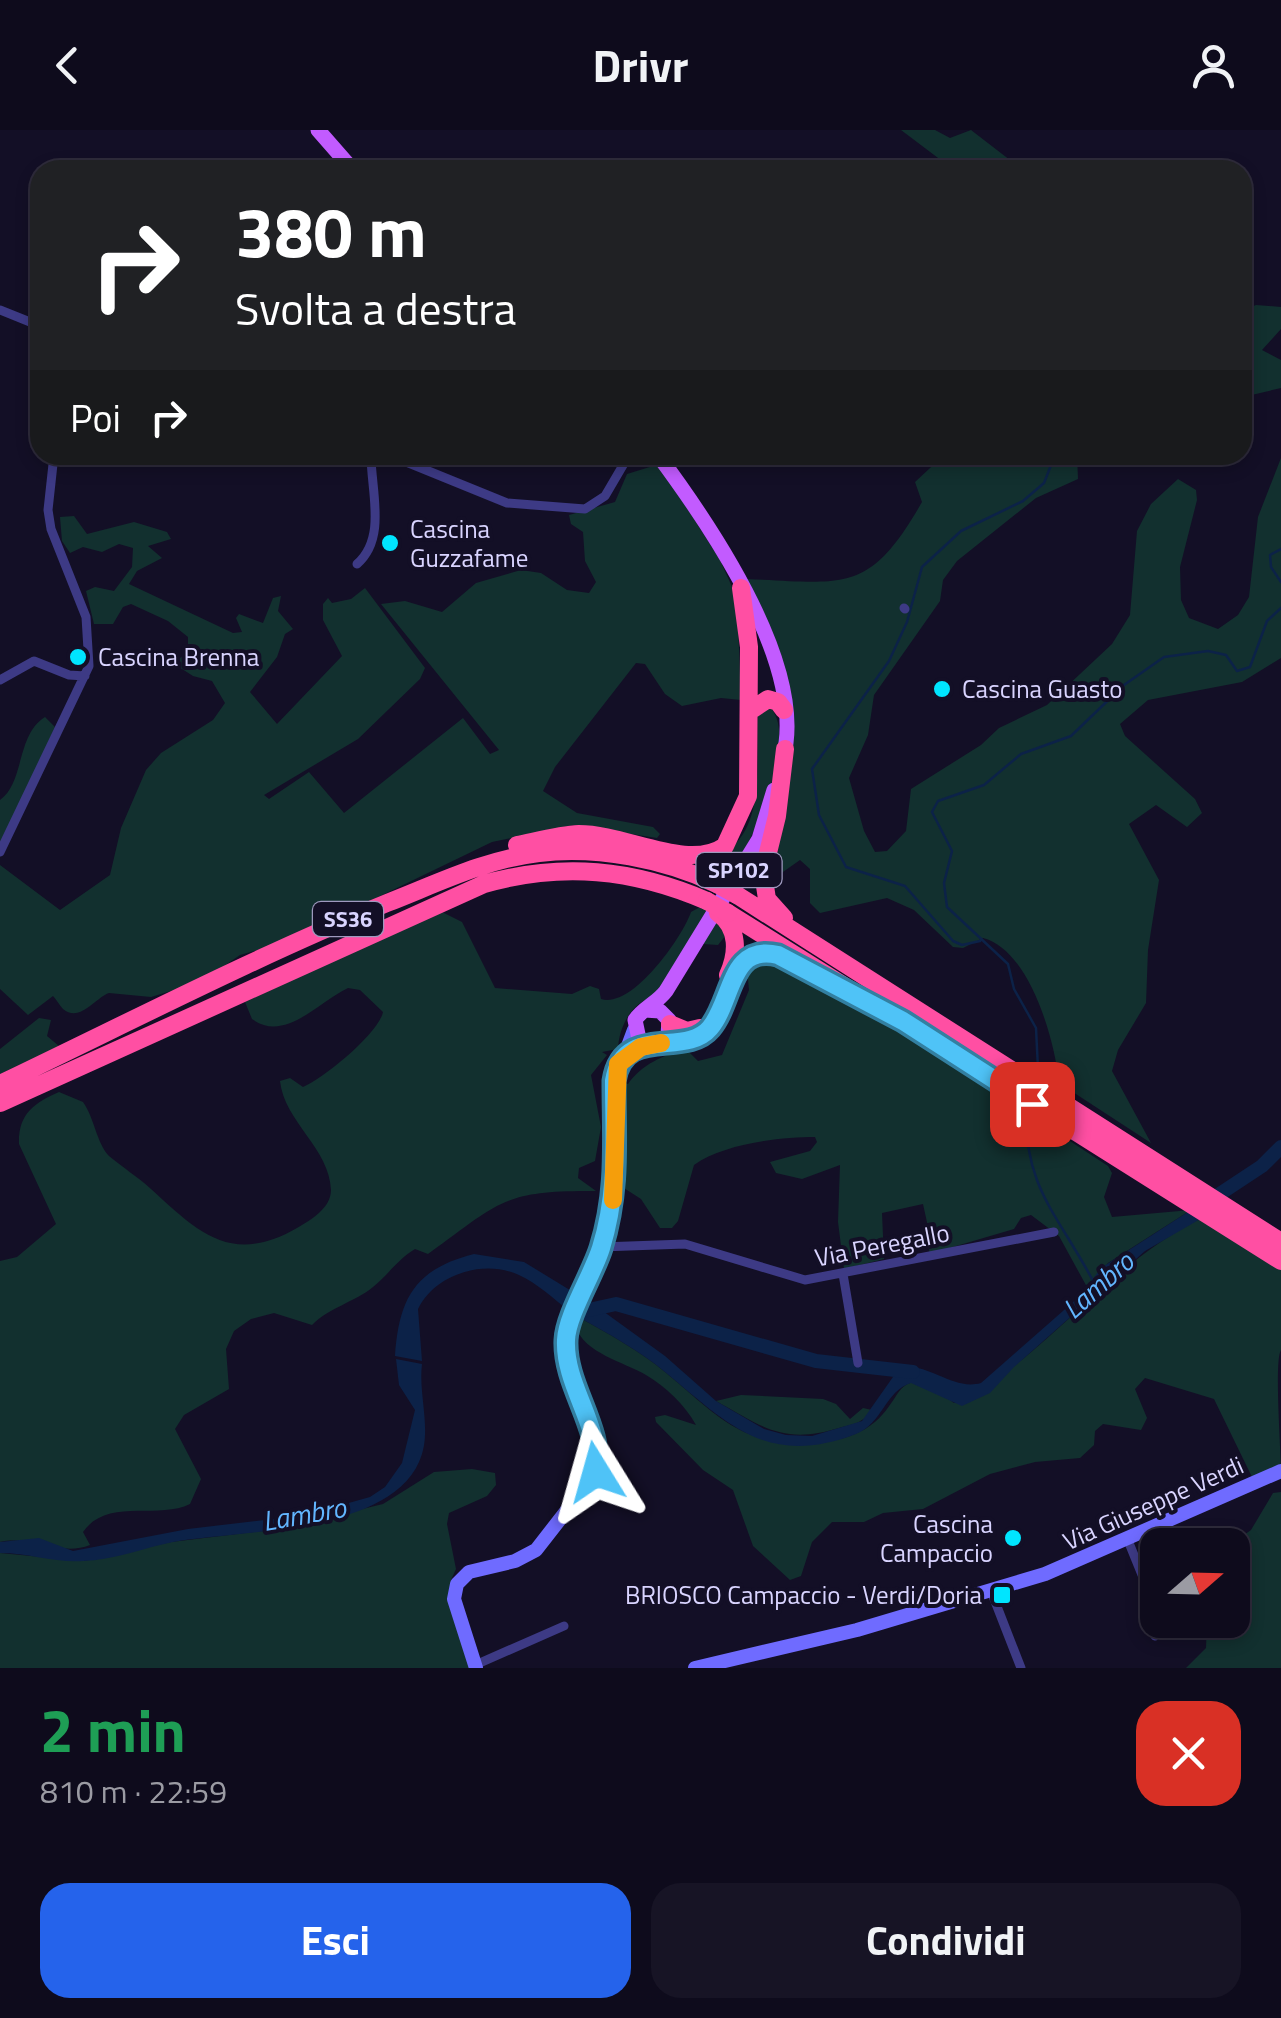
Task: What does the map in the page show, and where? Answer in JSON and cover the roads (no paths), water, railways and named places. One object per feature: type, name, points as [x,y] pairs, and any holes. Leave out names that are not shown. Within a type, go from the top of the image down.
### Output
[{"type":"highway","points":[[336,924],[468,861],[546,839],[579,834],[612,837],[684,858],[715,854],[725,846],[746,808],[750,711],[742,588]]},
{"type":"highway","points":[[750,711],[768,699],[778,702],[784,710]]},
{"type":"highway","points":[[785,748],[777,816],[763,873],[767,898],[785,919],[962,1040]]},
{"type":"highway","name":"SS36","points":[[0,1084],[336,924],[460,874],[539,852],[652,861],[737,895],[1232,1221],[1281,1261]]},
{"type":"highway","name":"SS36","points":[[0,1104],[438,900],[540,871],[605,870],[649,879],[714,908],[1115,1146]]},
{"type":"highway","points":[[668,1021],[687,1030],[704,1025],[733,965],[732,932],[714,908]]},
{"type":"highway","points":[[654,1044],[708,1031],[738,969],[748,958],[764,952],[778,955],[903,1021]]},
{"type":"highway","name":"SS36","points":[[1232,1221],[1281,1242]]},
{"type":"main road","points":[[318,130],[345,160]]},
{"type":"main road","name":"SP102","points":[[646,1010],[672,983],[758,838],[785,748],[784,710],[768,644],[742,588],[664,465]]},
{"type":"main road","name":"SP102","points":[[668,1021],[672,983]]},
{"type":"main road","points":[[655,1009],[668,1021],[668,1035],[654,1044],[634,1030],[638,1016],[646,1010],[655,1009]]},
{"type":"street","points":[[0,310],[30,322]]},
{"type":"street","points":[[0,852],[85,676],[90,634],[48,510],[53,465]]},
{"type":"street","points":[[357,564],[366,558],[376,524],[372,465]]},
{"type":"street","points":[[413,465],[507,503],[585,509],[605,496],[624,465]]},
{"type":"street","points":[[0,680],[34,661],[69,675],[85,676]]},
{"type":"street","points":[[564,1626],[476,1667],[454,1599],[457,1584],[469,1572],[536,1550],[596,1472],[596,1442],[566,1352],[569,1326],[602,1247],[617,1174],[618,1064],[634,1030]]},
{"type":"street","points":[[618,1064],[654,1044]]},
{"type":"street","name":"Via Peregallo","points":[[602,1247],[674,1243],[805,1280],[1054,1232]]},
{"type":"street","points":[[843,1274],[858,1363]]},
{"type":"street","name":"Via Giuseppe Verdi","points":[[695,1668],[857,1630],[1046,1574],[1281,1472]]},
{"type":"street","points":[[1126,1538],[1140,1572]]},
{"type":"street","points":[[992,1591],[1021,1668]]},
{"type":"water","points":[[1191,1210],[1202,1218],[1145,1251],[990,1393],[962,1406],[911,1383],[895,1393],[865,1429],[825,1443],[797,1446],[751,1435],[709,1408],[645,1357],[580,1318],[589,1301],[665,1356],[716,1401],[764,1429],[812,1436],[862,1421],[900,1367],[921,1369],[961,1383],[981,1383],[1080,1296],[1101,1268]]},
{"type":"water","points":[[474,1254],[524,1262],[578,1295],[569,1311],[539,1287],[505,1270],[476,1269],[462,1273],[436,1287],[418,1309],[422,1361],[395,1356],[401,1318],[414,1289],[437,1268]]},
{"type":"water","points":[[396,1359],[422,1364],[425,1439],[419,1462],[402,1486],[376,1503],[309,1525],[173,1542],[94,1560],[63,1561],[0,1553],[0,1542],[39,1538],[73,1551],[188,1529],[306,1515],[370,1497],[385,1487],[402,1463],[415,1410],[399,1385]]},
{"type":"waterway","points":[[980,941],[962,945],[953,941],[905,886],[846,867],[819,815],[812,769],[889,661],[907,622],[922,567],[961,531],[1023,501],[1044,483],[1051,465]]},
{"type":"waterway","points":[[1281,549],[1270,555],[1271,567],[1281,582]]},
{"type":"waterway","points":[[1038,1069],[1036,1028],[1014,989],[1008,964],[947,907],[944,883],[952,851],[932,812],[938,801],[984,785],[1021,754],[1071,736],[1124,685],[1164,657],[1208,651],[1226,655],[1237,671],[1250,667],[1267,621],[1281,608]]},
{"type":"waterway","points":[[1026,1109],[1027,1136],[1037,1180],[1092,1279]]},
{"type":"waterway","points":[[1206,1203],[1262,1166],[1281,1147]]},
{"type":"waterway","name":"Lambro","points":[[584,1311],[616,1304],[816,1361],[913,1372]]},
{"type":"place","name":"Cascina Guzzafame","points":[[390,543]]},
{"type":"place","name":"Cascina Brenna","points":[[78,657]]},
{"type":"place","name":"Cascina Guasto","points":[[942,689]]},
{"type":"place","name":"Cascina Campaccio","points":[[1013,1538]]},
{"type":"place","name":"BRIOSCO Campaccio - Verdi/Doria","points":[[1002,1595]]}]
